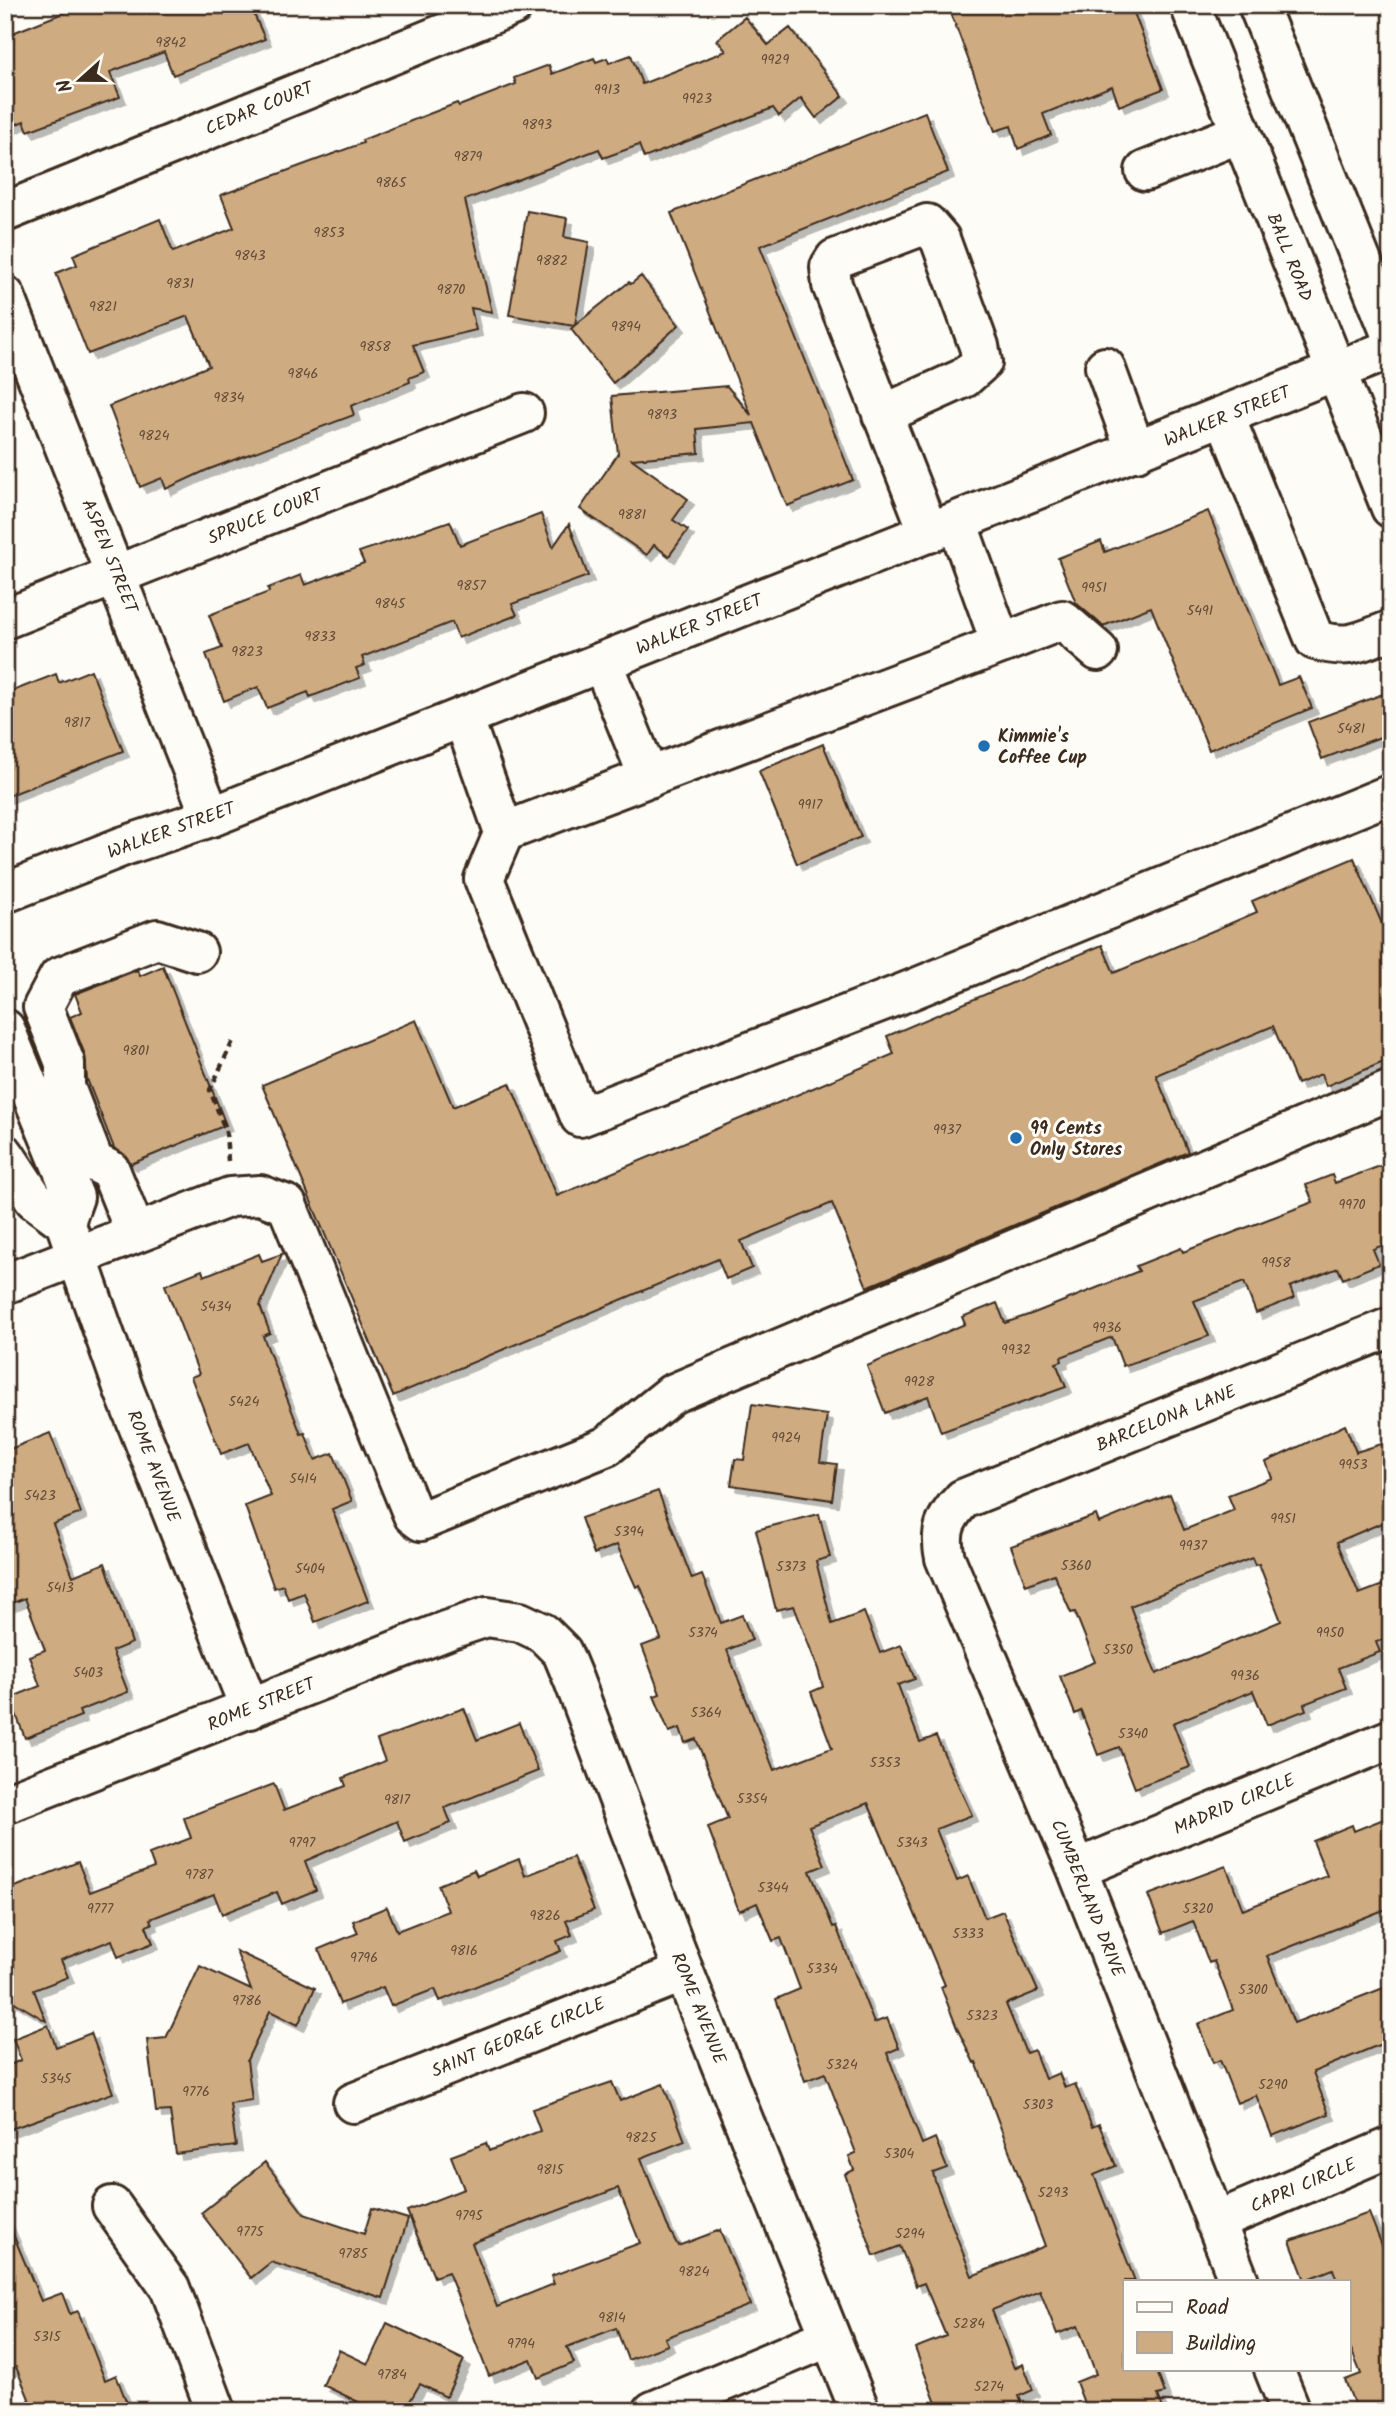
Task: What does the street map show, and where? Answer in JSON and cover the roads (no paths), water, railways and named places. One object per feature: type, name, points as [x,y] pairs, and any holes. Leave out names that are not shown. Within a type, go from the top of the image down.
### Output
[{"type":"street","name":"CEDAR COURT","points":[[5,212],[514,5]]},
{"type":"street","name":"BALL ROAD","points":[[1190,5],[1391,508]]},
{"type":"street","points":[[1258,5],[1391,334]]},
{"type":"street","points":[[1145,171],[1240,133]]},
{"type":"street","points":[[882,415],[964,378],[982,362],[979,346],[940,239],[927,224],[835,259],[830,267],[832,285],[882,415],[943,527],[1001,644]]},
{"type":"street","name":"ASPEN STREET","points":[[5,296],[118,575],[211,817]]},
{"type":"street","name":"WALKER STREET","points":[[5,893],[124,846],[211,817],[1391,349]]},
{"type":"street","points":[[1105,367],[1136,452]]},
{"type":"street","name":"SPRUCE COURT","points":[[5,619],[524,413]]},
{"type":"street","points":[[1225,416],[1315,639],[1336,646],[1353,645],[1391,630]]},
{"type":"street","points":[[504,832],[1062,620],[1098,651]]},
{"type":"street","points":[[602,662],[649,778]]},
{"type":"street","points":[[463,717],[504,832],[484,879],[580,1117],[906,992],[1391,794]]},
{"type":"street","points":[[135,1232],[110,1170],[94,1162],[65,1087],[65,1063],[43,1007],[59,977],[157,939],[197,952]]},
{"type":"street","name":"ROME AVENUE","points":[[5,1029],[74,1197],[70,1238],[124,1390],[250,1709]]},
{"type":"street","points":[[5,1284],[70,1238],[135,1232],[230,1197],[260,1195],[287,1205],[413,1515],[421,1521],[607,1446],[672,1394],[1391,1090]]},
{"type":"street","points":[[5,1155],[34,1199],[70,1238]]},
{"type":"street","name":"BARCELONA LANE","points":[[947,1517],[963,1499],[1391,1327]]},
{"type":"street","name":"CUMBERLAND DRIVE","points":[[947,1517],[941,1538],[945,1558],[1077,1869],[1239,2280]]},
{"type":"street","name":"ROME STREET","points":[[5,1804],[461,1626],[487,1617],[520,1622]]},
{"type":"street","name":"ROME AVENUE","points":[[520,1622],[543,1633],[562,1652],[684,1972],[860,2411]]},
{"type":"street","name":"MADRID CIRCLE","points":[[1077,1869],[1391,1739]]},
{"type":"street","name":"SAINT GEORGE CIRCLE","points":[[353,2103],[684,1972]]},
{"type":"street","name":"CAPRI CIRCLE","points":[[1215,2222],[1391,2147]]},
{"type":"street","points":[[112,2206],[170,2288],[216,2411]]},
{"type":"street","points":[[653,2411],[830,2337]]},
{"type":"street","points":[[1274,2370],[1291,2411]]},
{"type":"place","name":"Kimmie's Coffee Cup","points":[[984,746]]},
{"type":"place","name":"99 Cents Only Stores","points":[[1016,1138]]}]
